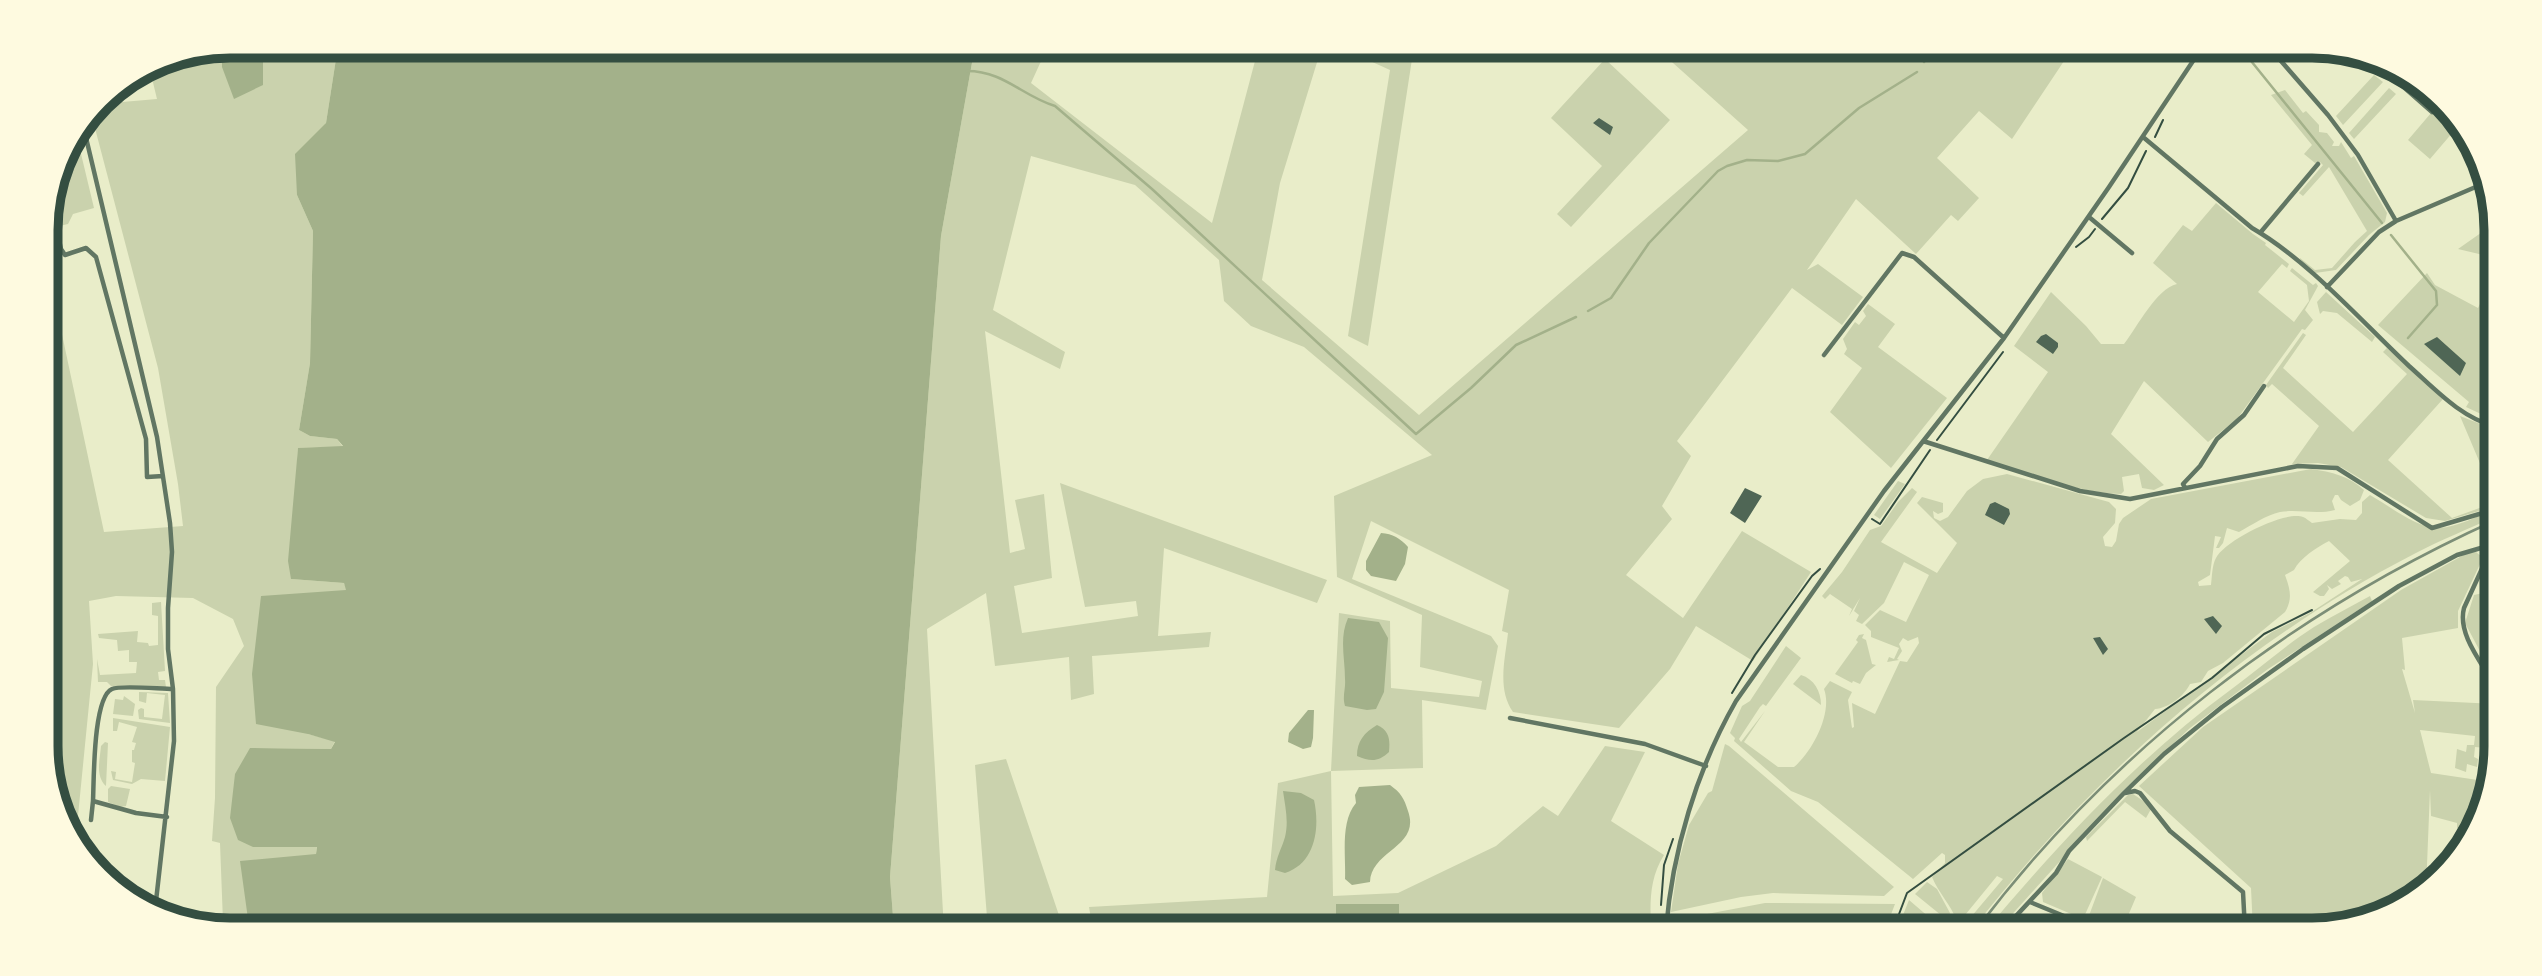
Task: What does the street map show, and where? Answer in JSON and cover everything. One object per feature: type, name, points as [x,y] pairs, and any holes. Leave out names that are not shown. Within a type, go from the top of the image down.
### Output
[{"type":"street","points":[[1668,918],[1679,853],[1706,766],[1723,724],[1742,692],[1884,491],[2004,338],[2195,58]]},
{"type":"street","points":[[2278,58],[2328,115],[2358,155],[2396,221]]},
{"type":"street","points":[[2394,79],[2432,112]]},
{"type":"street","points":[[86,136],[156,437],[172,552],[168,649],[173,689],[174,741],[156,902]]},
{"type":"street","points":[[2143,137],[2327,287],[2460,411],[2484,422]]},
{"type":"street","points":[[2260,233],[2318,164]]},
{"type":"street","points":[[2327,287],[2370,239],[2396,221],[2478,186]]},
{"type":"street","points":[[2089,217],[2132,253]]},
{"type":"street","points":[[58,236],[65,255],[86,248],[96,257],[146,439],[147,477],[163,476]]},
{"type":"street","points":[[1824,355],[1902,253],[1914,257],[2004,338]]},
{"type":"street","points":[[2185,488],[2185,480],[2198,469],[2217,439],[2244,415],[2264,386]]},
{"type":"street","points":[[1923,441],[2080,491],[2108,497],[2130,499],[2298,466],[2337,468],[2432,528],[2484,513]]},
{"type":"street","points":[[2015,918],[2056,873],[2069,851],[2124,793],[2164,754],[2212,715],[2303,649],[2399,586],[2457,555],[2484,547]]},
{"type":"street","points":[[2484,561],[2464,608],[2462,623],[2484,666]]},
{"type":"street","points":[[91,820],[98,714],[102,699],[115,688],[173,689]]},
{"type":"street","points":[[1510,718],[1645,744],[1706,766]]},
{"type":"street","points":[[2124,793],[2140,793],[2170,831],[2243,892],[2244,918]]},
{"type":"street","points":[[93,801],[136,813],[167,817]]},
{"type":"street","points":[[2030,902],[2069,918]]},
{"type":"path","points":[[1880,524],[1933,446]]},
{"type":"path","points":[[1897,918],[1907,893],[2211,678],[2264,634],[2312,610]]},
{"type":"shaded area","points":[[222,58],[222,67],[248,58],[336,58],[326,123],[297,195],[313,231],[310,363],[299,430],[310,436],[337,439],[343,447],[298,448],[291,579],[344,583],[347,590],[308,734],[335,741],[331,749],[250,748],[253,847],[317,846],[316,854],[249,918],[223,918],[220,843],[212,841],[216,687],[244,646],[233,619],[193,598],[116,596],[89,601],[93,664],[77,825],[61,780],[58,757],[58,315],[104,532],[183,526],[158,368],[94,124],[113,103],[157,99],[152,76],[154,75],[207,59]]},
{"type":"shaded area","points":[[222,58],[263,58],[263,85],[234,99],[222,67]]},
{"type":"shaded area","points":[[336,58],[973,58],[941,236],[890,877],[893,918],[248,918],[240,861],[316,854],[317,847],[253,847],[238,840],[230,818],[235,774],[250,748],[331,749],[335,742],[256,724],[252,674],[261,596],[346,590],[344,583],[291,579],[288,561],[298,448],[343,446],[337,439],[310,436],[299,430],[310,363],[313,231],[297,195],[295,154],[326,123]]},
{"type":"shaded area","points":[[973,58],[1042,58],[1031,83],[1212,223],[1256,58],[1318,58],[1280,183],[1262,280],[1419,415],[1748,130],[1667,58],[2066,58],[2012,139],[1979,111],[1937,158],[1979,198],[1958,221],[1951,215],[1916,254],[1856,199],[1807,270],[1818,264],[1863,297],[1842,325],[1792,288],[1677,441],[1691,456],[1662,506],[1672,519],[1626,575],[1683,618],[1742,531],[1811,572],[1753,661],[1696,626],[1670,669],[1619,728],[1513,712],[1505,694],[1504,684],[1508,633],[1502,631],[1509,590],[1371,521],[1352,579],[1491,636],[1498,646],[1486,710],[1422,700],[1423,768],[1331,771],[1339,613],[1390,621],[1391,688],[1479,697],[1482,681],[1420,667],[1422,615],[1337,577],[1334,496],[1432,455],[1304,347],[1251,326],[1224,301],[1219,260],[1135,185],[1031,156],[993,310],[1065,352],[1060,369],[985,331],[1010,553],[1025,549],[1015,500],[1044,494],[1052,578],[1014,586],[1022,633],[1138,616],[1136,601],[1085,607],[1060,483],[1327,580],[1317,603],[1164,548],[1158,636],[1211,632],[1209,647],[1092,656],[1094,694],[1071,700],[1069,657],[995,666],[986,593],[927,629],[943,918],[893,918],[890,877],[941,236]]},
{"type":"shaded area","points":[[1364,58],[1412,58],[1368,346],[1348,336],[1390,70]]},
{"type":"shaded area","points":[[1605,59],[1670,120],[1571,227],[1557,214],[1602,166],[1551,118]]},
{"type":"shaded area","points":[[2374,75],[2383,82],[2343,125],[2336,116]]},
{"type":"shaded area","points":[[2389,88],[2396,94],[2354,139],[2349,133]]},
{"type":"shaded area","points":[[2285,90],[2303,113],[2306,111],[2319,125],[2319,132],[2327,133],[2334,142],[2332,146],[2339,146],[2341,142],[2351,158],[2354,156],[2387,213],[2385,222],[2336,270],[2315,273],[2300,258],[2315,270],[2332,268],[2367,231],[2329,167],[2303,196],[2299,193],[2323,165],[2320,162],[2315,163],[2304,154],[2312,145],[2271,95]]},
{"type":"shaded area","points":[[2435,109],[2453,132],[2430,159],[2408,140]]},
{"type":"shaded area","points":[[79,147],[94,208],[73,214],[68,224],[58,226],[59,207],[71,164]]},
{"type":"shaded area","points":[[2216,203],[2289,264],[2287,268],[2282,264],[2258,292],[2294,322],[2309,301],[2307,285],[2290,271],[2292,268],[2318,286],[2305,310],[2313,320],[2305,330],[2302,329],[2237,419],[2208,442],[2144,381],[2111,434],[2164,485],[2154,490],[2142,488],[2139,474],[2122,477],[2124,491],[2121,494],[2104,493],[2053,481],[1987,460],[2048,372],[2014,346],[2051,292],[2101,344],[2124,344],[2155,300],[2169,287],[2177,284],[2153,263],[2183,225],[2192,231]]},
{"type":"shaded area","points":[[2484,231],[2484,256],[2458,249]]},
{"type":"shaded area","points":[[2427,273],[2435,285],[2478,308],[2484,296],[2484,415],[2466,407],[2469,402],[2378,325]]},
{"type":"shaded area","points":[[2326,292],[2375,337],[2372,342],[2337,313],[2323,311],[2320,314],[2317,302]]},
{"type":"shaded area","points":[[1868,304],[1895,324],[1878,347],[1947,398],[1891,468],[1830,412],[1862,368],[1844,354],[1847,349],[1843,339],[1855,322],[1859,325],[1866,316],[1863,311]]},
{"type":"shaded area","points":[[2303,333],[2306,335],[2283,368],[2353,432],[2407,374],[2383,352],[2387,348],[2443,399],[2388,460],[2452,518],[2484,506],[2484,510],[2445,521],[2426,518],[2341,467],[2318,463],[2292,464],[2319,426],[2272,384],[2268,388],[2266,385]]},
{"type":"shaded area","points":[[2460,416],[2484,425],[2484,473]]},
{"type":"shaded area","points":[[2311,469],[2340,475],[2364,490],[2360,500],[2350,506],[2335,495],[2332,501],[2335,510],[2280,512],[2239,532],[2227,528],[2219,548],[2216,548],[2221,537],[2215,536],[2210,575],[2198,582],[2199,586],[2211,585],[2216,558],[2230,543],[2242,536],[2270,522],[2294,516],[2303,517],[2312,523],[2356,520],[2362,513],[2362,502],[2370,495],[2413,521],[2431,527],[2453,526],[2484,514],[2484,522],[2424,549],[2350,589],[2229,672],[2172,718],[2118,768],[2067,820],[1982,918],[1970,918],[2003,879],[1997,876],[1963,918],[1956,918],[1932,877],[1945,863],[1945,855],[1942,853],[1913,879],[1818,802],[1791,791],[1734,741],[1735,738],[1730,733],[1742,706],[1750,701],[1786,646],[1801,658],[1766,706],[1763,704],[1760,707],[1739,739],[1741,742],[1765,711],[1744,742],[1778,767],[1794,767],[1808,752],[1819,731],[1826,709],[1824,689],[1830,681],[1852,692],[1848,700],[1852,728],[1852,703],[1875,714],[1900,661],[1907,662],[1919,643],[1918,637],[1908,641],[1903,638],[1899,644],[1902,651],[1897,659],[1899,660],[1887,662],[1889,657],[1894,659],[1899,648],[1871,637],[1871,631],[1865,625],[1880,610],[1906,622],[1929,575],[1904,562],[1884,603],[1862,624],[1856,621],[1859,615],[1854,611],[1860,598],[1849,616],[1852,609],[1830,594],[1825,599],[1822,596],[1870,530],[1881,526],[1912,488],[1917,492],[1881,542],[1937,573],[1957,543],[1917,503],[1922,497],[1943,503],[1943,512],[1938,514],[1933,511],[1934,518],[1940,521],[1948,517],[1967,491],[1983,479],[2007,474],[2109,502],[2116,509],[2115,523],[2103,537],[2105,546],[2112,547],[2116,541],[2123,518],[2151,499]],"holes":[[[2329,541],[2350,561],[2313,592],[2324,596],[2329,589],[2327,585],[2332,589],[2341,584],[2338,581],[2345,576],[2351,582],[2362,579],[2310,613],[2272,632],[2137,732],[2155,709],[2176,701],[2190,684],[2201,682],[2208,671],[2223,663],[2285,612],[2290,594],[2285,575],[2294,570],[2309,553]]]},
{"type":"shaded area","points":[[1898,481],[1905,484],[1880,519],[1874,515]]},
{"type":"shaded area","points":[[1381,533],[1396,537],[1408,547],[1405,564],[1396,581],[1371,576],[1366,570],[1366,561]]},
{"type":"shaded area","points":[[2476,552],[2482,557],[2458,611],[2458,628],[2402,638],[2405,670],[2402,669],[2415,713],[2413,700],[2484,703],[2484,748],[2475,747],[2477,767],[2467,764],[2466,772],[2455,768],[2457,749],[2466,752],[2467,745],[2474,745],[2475,736],[2420,730],[2431,773],[2481,780],[2467,822],[2462,830],[2457,828],[2457,823],[2431,816],[2430,790],[2427,875],[2417,883],[2378,905],[2335,917],[2252,918],[2251,888],[2139,786],[2203,727],[2401,590],[2467,553]]},
{"type":"shaded area","points":[[2484,594],[2484,656],[2465,623],[2474,595]]},
{"type":"shaded area","points":[[2370,596],[2372,601],[2268,669],[2190,728],[2124,790],[2009,918],[1996,918],[2072,833],[2165,742],[2283,649],[2328,619]]},
{"type":"shaded area","points":[[161,602],[165,671],[158,672],[159,680],[165,680],[166,687],[111,686],[107,682],[98,682],[97,659],[100,675],[136,673],[137,662],[129,662],[129,650],[118,651],[117,640],[99,638],[98,634],[138,631],[137,642],[148,643],[149,646],[158,645],[158,616],[152,615],[152,603]]},
{"type":"shaded area","points":[[1348,618],[1379,622],[1388,638],[1384,692],[1376,709],[1345,706],[1343,641]]},
{"type":"shaded area","points":[[1864,634],[1862,638],[1866,640],[1872,664],[1876,665],[1866,673],[1860,684],[1853,681],[1852,683],[1835,674],[1858,642],[1856,640],[1859,635]]},
{"type":"shaded area","points":[[1801,675],[1816,686],[1821,705],[1793,684]]},
{"type":"shaded area","points":[[139,692],[168,693],[170,723],[139,719],[138,710],[141,708],[144,709],[144,717],[162,719],[165,695],[147,693],[146,703],[139,701]]},
{"type":"shaded area","points":[[124,696],[135,704],[133,716],[113,714],[115,699],[123,700]]},
{"type":"shaded area","points":[[1308,710],[1314,710],[1313,738],[1311,747],[1303,749],[1288,742],[1289,733]]},
{"type":"shaded area","points":[[113,718],[170,727],[165,781],[141,779],[132,784],[113,780],[111,771],[116,772],[115,779],[132,782],[135,763],[132,762],[132,750],[136,743],[132,742],[137,727],[119,722],[117,731],[113,731]]},
{"type":"shaded area","points":[[1377,725],[1388,736],[1389,752],[1374,760],[1357,756],[1362,738]]},
{"type":"shaded area","points":[[105,742],[108,743],[106,786],[100,777],[99,767],[101,746]]},
{"type":"shaded area","points":[[1725,744],[1894,887],[1884,896],[1773,893],[1671,912],[1678,864],[1689,825],[1708,793],[1712,791]]},
{"type":"shaded area","points":[[1605,746],[1645,752],[1611,821],[1664,855],[1653,882],[1651,918],[1354,918],[1337,904],[1336,918],[1091,918],[1089,907],[1267,897],[1278,783],[1331,771],[1333,896],[1398,893],[1496,846],[1543,806],[1558,816]]},
{"type":"shaded area","points":[[1006,759],[1060,918],[987,918],[975,765]]},
{"type":"shaded area","points":[[1390,785],[1407,806],[1410,823],[1408,833],[1378,862],[1372,871],[1370,882],[1352,885],[1345,879],[1345,839],[1348,820],[1356,803],[1355,795],[1359,787]]},
{"type":"shaded area","points":[[111,786],[130,789],[126,806],[120,807],[108,802],[108,789]]},
{"type":"shaded area","points":[[1283,791],[1301,793],[1314,800],[1316,810],[1316,832],[1309,853],[1295,868],[1285,873],[1275,870],[1286,831]]},
{"type":"shaded area","points":[[2133,794],[2151,809],[2146,818],[2125,802],[2087,841],[2086,837],[2128,795]]},
{"type":"shaded area","points":[[2068,859],[2102,877],[2083,918],[2043,902],[2042,893]]},
{"type":"shaded area","points":[[2103,878],[2136,897],[2127,918],[2088,918]]},
{"type":"shaded area","points":[[1927,882],[1937,889],[1950,913],[1948,918],[1945,918],[1915,894]]},
{"type":"shaded area","points":[[1909,900],[1930,918],[1902,918]]},
{"type":"shaded area","points":[[1765,903],[1895,904],[1890,918],[1686,918]]},
{"type":"shaded area","points":[[1336,904],[1399,904],[1399,918],[1336,918]]},
{"type":"building","points":[[1599,118],[1613,127],[1610,135],[1593,123]]},
{"type":"building","points":[[2046,334],[2058,343],[2053,354],[2036,342]]},
{"type":"building","points":[[2437,337],[2466,363],[2460,376],[2424,344]]},
{"type":"building","points":[[1745,488],[1762,496],[1745,523],[1730,513]]},
{"type":"building","points":[[1995,502],[2009,509],[2010,514],[2004,525],[1985,515],[1990,504]]},
{"type":"building","points":[[2213,616],[2222,626],[2216,634],[2204,619]]},
{"type":"building","points":[[2100,637],[2108,649],[2103,655],[2093,638]]},
{"type":"waterway","points":[[1924,62],[1927,58]]},
{"type":"waterway","points":[[2249,58],[2382,223]]},
{"type":"waterway","points":[[967,71],[992,75],[1055,106],[1152,189],[1416,434],[1471,388],[1516,345],[1576,317]]},
{"type":"waterway","points":[[1588,311],[1611,298],[1649,243],[1718,171],[1747,160],[1778,161],[1805,154],[1859,108],[1917,72]]},
{"type":"waterway","points":[[2391,235],[2436,291],[2437,305],[2408,338]]},
{"type":"railway","points":[[1986,918],[2029,865],[2086,803],[2146,746],[2210,692],[2277,643],[2348,598],[2484,526]]}]
